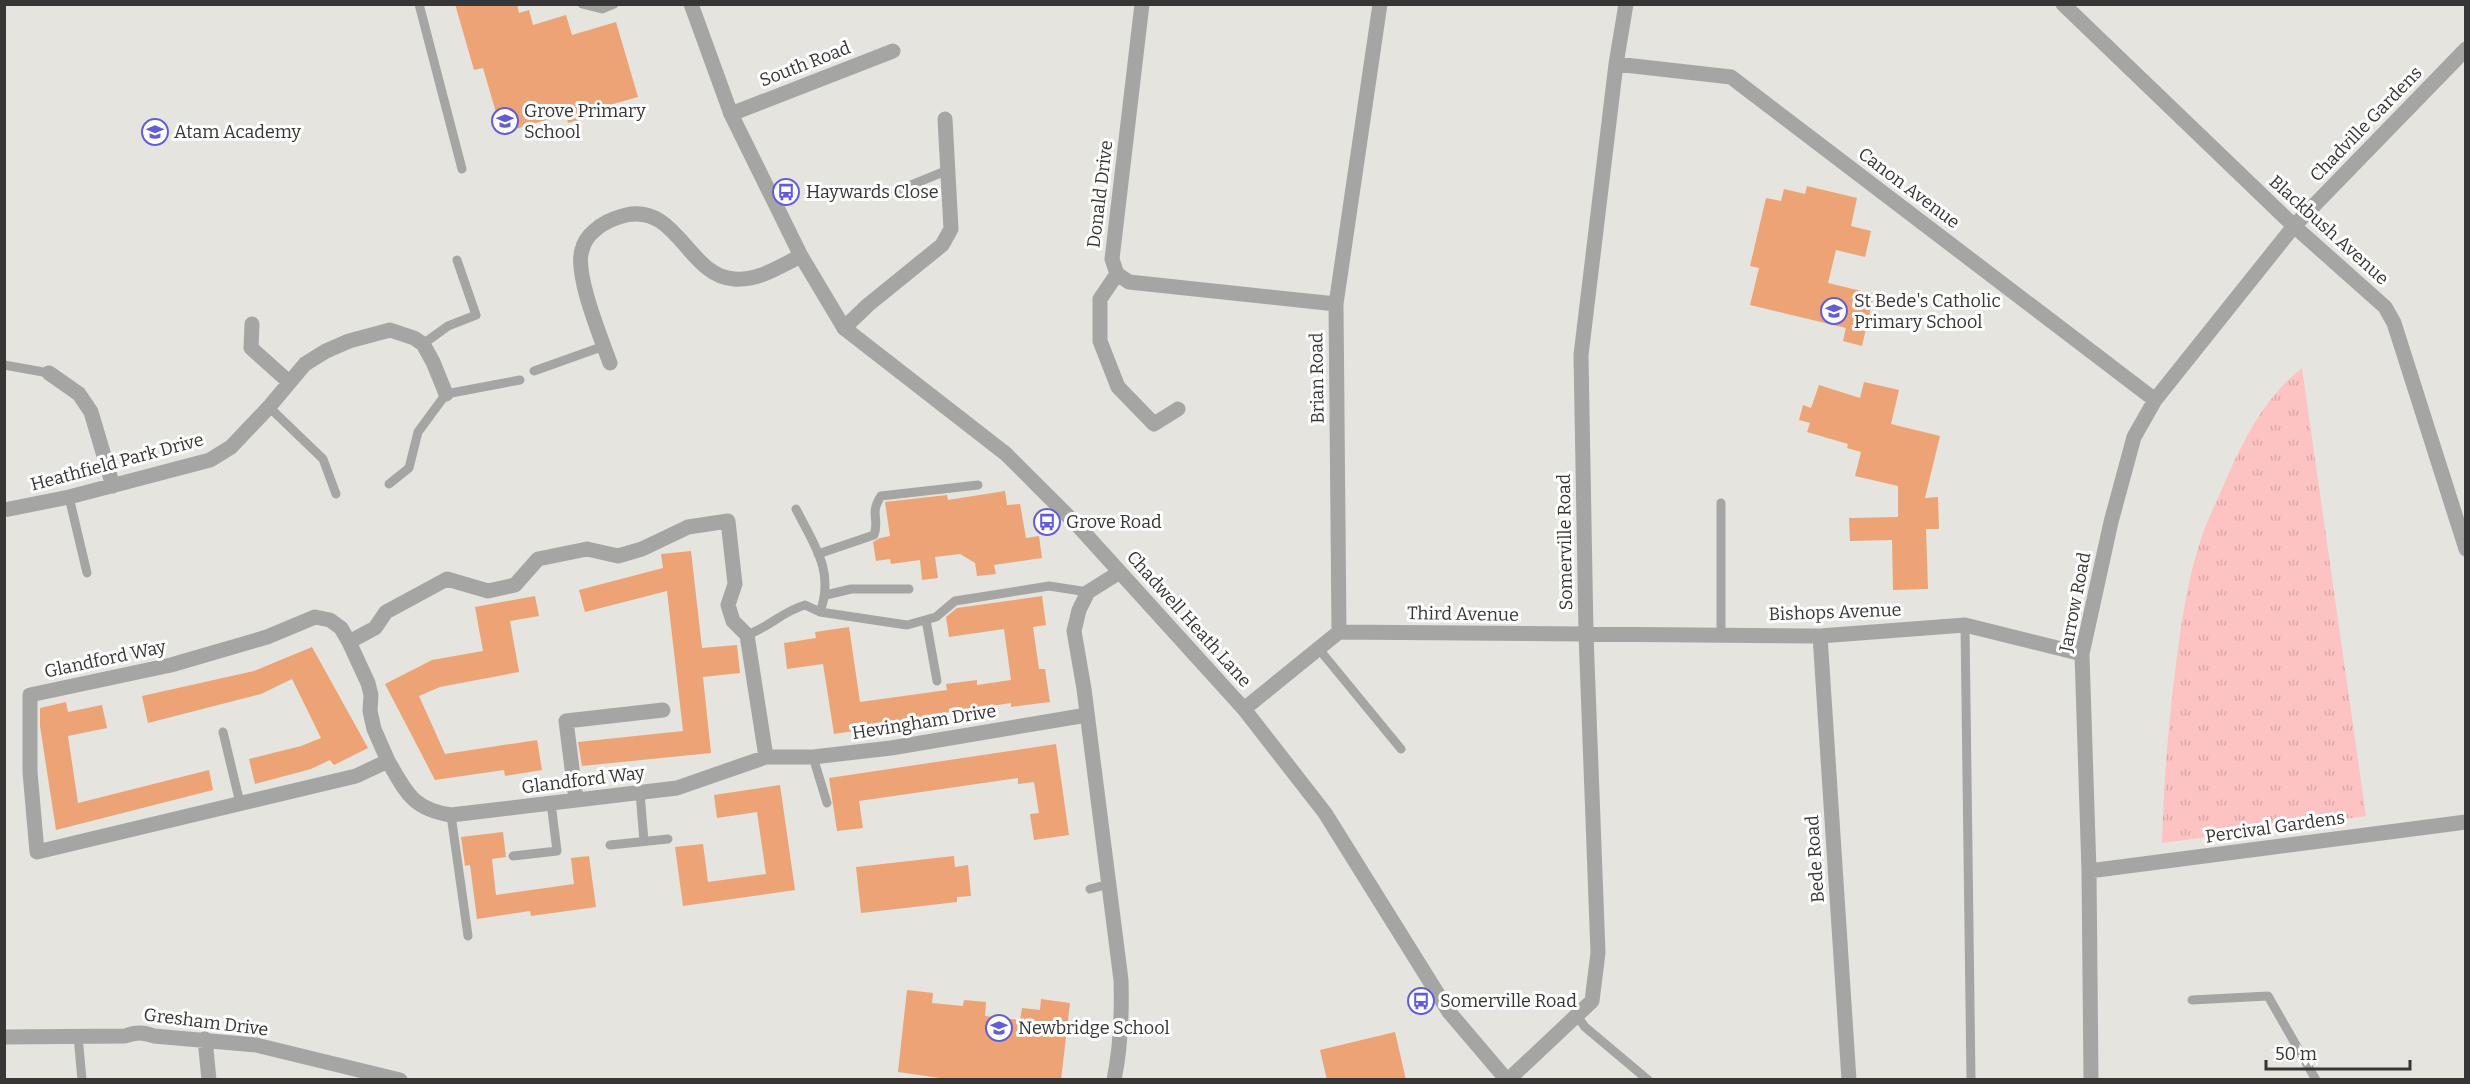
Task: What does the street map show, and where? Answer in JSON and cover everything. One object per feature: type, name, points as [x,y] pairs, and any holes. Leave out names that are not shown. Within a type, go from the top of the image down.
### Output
[{"type":"street","name":"Chadwell Heath Lane","points":[[691,4],[731,114],[801,256],[844,328],[1006,454],[1120,572],[1244,709],[1325,813],[1449,1012],[1507,1080]]},
{"type":"street","name":"Donald Drive","points":[[1117,274],[1112,259],[1142,4]]},
{"type":"street","name":"Brian Road","points":[[1339,632],[1336,304],[1380,4]]},
{"type":"street","name":"Somerville Road","points":[[1507,1080],[1593,1001],[1598,953],[1586,634],[1581,355],[1616,64],[1626,4]]},
{"type":"street","name":"Blackbush Avenue","points":[[2063,4],[2294,226],[2385,307],[2394,323],[2466,549]]},
{"type":"street","name":"Chadville Gardens","points":[[2294,226],[2466,49]]},
{"type":"street","name":"South Road","points":[[731,114],[893,51]]},
{"type":"street","name":"Canon Avenue","points":[[1616,64],[1731,76],[2156,400]]},
{"type":"street","points":[[844,328],[868,305],[942,245],[951,229],[945,118]]},
{"type":"street","points":[[610,363],[580,274],[581,251],[588,237],[601,224],[637,213],[654,218],[668,225],[705,268],[718,276],[734,279],[755,278],[801,256]]},
{"type":"street","name":"Jarrow Road","points":[[2091,1080],[2089,871],[2082,654],[2111,522],[2134,437],[2156,400],[2294,226]]},
{"type":"street","points":[[1179,409],[1154,424],[1118,387],[1100,341],[1101,299],[1117,274],[1129,282],[1336,304]]},
{"type":"street","points":[[252,324],[251,348],[289,382]]},
{"type":"street","name":"Heathfield Park Drive","points":[[4,510],[69,497],[210,460],[231,447],[305,364],[349,341],[390,330],[414,338],[423,344]]},
{"type":"street","points":[[423,344],[446,394]]},
{"type":"street","points":[[49,373],[79,394],[91,412],[113,486]]},
{"type":"street","points":[[349,642],[375,628],[386,612],[447,579],[488,591],[515,585],[538,559],[587,549],[618,556],[642,549],[688,527],[728,521],[735,584],[728,605],[733,621],[747,635],[766,757]]},
{"type":"street","points":[[1114,1080],[1119,1053],[1122,1012],[1088,715],[1074,631],[1078,610],[1088,592],[1120,572]]},
{"type":"street","name":"Glandford Way","points":[[388,761],[356,776],[37,852],[30,772],[30,695],[171,665],[267,637],[315,617],[330,620],[340,628],[349,642],[368,682],[374,729],[388,761],[405,789],[419,805],[433,812],[451,815],[677,788],[701,781],[720,771],[766,757]]},
{"type":"street","name":"Bishops Avenue","points":[[1586,634],[1820,636],[1965,625],[2082,654]]},
{"type":"street","points":[[1244,709],[1339,632]]},
{"type":"street","name":"Third Avenue","points":[[1339,632],[1586,634]]},
{"type":"street","name":"Bede Road","points":[[1820,636],[1849,1080]]},
{"type":"street","points":[[576,800],[566,721],[663,710]]},
{"type":"street","name":"Hevingham Drive","points":[[766,757],[813,758],[891,748],[1088,715]]},
{"type":"street","name":"Percival Gardens","points":[[2089,871],[2466,822]]},
{"type":"street","name":"Gresham Drive","points":[[4,1037],[125,1036],[133,1032],[144,1032],[154,1036],[256,1045],[400,1080]]},
{"type":"street","points":[[205,1039],[209,1080]]},
{"type":"lane","points":[[419,4],[462,169]]},
{"type":"lane","points":[[582,4],[602,9],[614,4]]},
{"type":"lane","points":[[894,192],[948,170]]},
{"type":"lane","points":[[423,344],[448,326],[476,315],[457,260]]},
{"type":"lane","points":[[534,371],[604,346]]},
{"type":"lane","points":[[4,365],[49,373]]},
{"type":"lane","points":[[389,484],[409,468],[418,432],[446,394],[520,380]]},
{"type":"lane","points":[[269,407],[323,459],[336,494]]},
{"type":"lane","points":[[818,554],[874,535],[876,529],[874,507],[881,496],[978,485]]},
{"type":"lane","points":[[69,497],[87,573]]},
{"type":"lane","points":[[1721,503],[1721,634]]},
{"type":"lane","points":[[796,509],[818,554],[826,578],[826,596],[820,612]]},
{"type":"lane","points":[[747,635],[756,632],[794,608],[805,605],[820,612],[907,625],[936,617],[955,601],[1049,586],[1088,592]]},
{"type":"lane","points":[[826,596],[850,589],[909,589]]},
{"type":"lane","points":[[926,620],[937,681]]},
{"type":"lane","points":[[1965,625],[1971,1080]]},
{"type":"lane","points":[[1318,648],[1401,749]]},
{"type":"lane","points":[[223,732],[240,803]]},
{"type":"lane","points":[[813,758],[827,803]]},
{"type":"lane","points":[[640,793],[644,841]]},
{"type":"lane","points":[[513,856],[557,851],[551,803]]},
{"type":"lane","points":[[451,815],[468,936]]},
{"type":"lane","points":[[610,845],[668,838]]},
{"type":"lane","points":[[1090,889],[1109,884]]},
{"type":"lane","points":[[2192,1000],[2268,996],[2316,1080]]},
{"type":"lane","points":[[1576,1016],[1585,1027],[1648,1080]]},
{"type":"lane","points":[[78,1036],[82,1080]]},
{"type":"green space","points":[[2302,368],[2366,816],[2162,843],[2167,746],[2175,673],[2185,605],[2198,547],[2228,475],[2250,431],[2278,390]]},
{"type":"building","name":"Grove Primary School","points":[[455,4],[517,4],[519,13],[529,10],[533,25],[566,15],[572,35],[616,22],[638,97],[588,111],[589,117],[568,123],[566,114],[502,133],[483,68],[474,70]]},
{"type":"building","points":[[1807,186],[1857,198],[1851,226],[1871,231],[1865,257],[1836,250],[1828,283],[1874,294],[1862,346],[1843,341],[1846,328],[1750,305],[1759,268],[1750,266],[1766,198],[1781,201],[1784,189],[1805,194]]},
{"type":"building","points":[[1864,382],[1899,390],[1891,424],[1940,436],[1925,498],[1938,497],[1939,529],[1926,529],[1928,589],[1893,590],[1892,540],[1850,541],[1849,518],[1898,517],[1898,486],[1855,476],[1861,452],[1847,448],[1848,444],[1807,432],[1810,423],[1799,420],[1803,405],[1811,408],[1819,385],[1860,398]]},
{"type":"building","points":[[1005,491],[1007,505],[1020,504],[1026,538],[1039,536],[1042,558],[994,565],[996,574],[977,576],[975,563],[960,554],[935,557],[938,578],[922,580],[920,560],[891,564],[890,559],[876,561],[873,542],[890,536],[885,502],[947,495],[948,500]]},
{"type":"building","points":[[691,551],[702,648],[737,645],[740,673],[703,677],[711,753],[582,766],[578,742],[683,731],[667,591],[585,612],[579,590],[663,568],[661,554]]},
{"type":"building","points":[[535,596],[539,616],[510,621],[519,672],[440,687],[419,696],[445,754],[537,740],[542,770],[505,776],[504,770],[435,780],[385,684],[432,660],[483,651],[475,607]]},
{"type":"building","points":[[1042,596],[1046,625],[1033,627],[1039,669],[1045,669],[1050,702],[1011,707],[1011,703],[944,713],[945,717],[834,734],[823,664],[787,669],[784,643],[816,638],[815,632],[849,627],[860,702],[947,690],[946,684],[977,680],[977,685],[1011,680],[1004,629],[949,637],[946,617],[957,608]]},
{"type":"building","points":[[312,647],[368,748],[334,765],[330,760],[311,769],[255,784],[249,759],[301,746],[321,738],[292,679],[261,694],[148,723],[142,696],[254,671]]},
{"type":"building","points":[[66,702],[68,712],[102,705],[107,728],[68,736],[78,803],[209,770],[213,790],[56,830],[40,726],[40,708]]},
{"type":"building","points":[[1056,744],[1069,835],[1034,840],[1030,814],[1039,813],[1034,782],[1018,784],[1018,778],[859,801],[863,828],[837,831],[829,778]]},
{"type":"building","points":[[780,785],[795,890],[683,906],[675,847],[703,844],[708,882],[766,874],[757,812],[717,818],[714,795]]},
{"type":"building","points":[[503,832],[506,857],[492,859],[496,895],[574,884],[571,858],[589,856],[596,907],[531,916],[530,911],[477,919],[470,865],[465,866],[461,837]]},
{"type":"building","points":[[954,856],[955,867],[968,865],[971,896],[957,897],[957,902],[861,913],[856,867]]},
{"type":"building","points":[[907,990],[933,993],[932,1003],[963,1006],[964,1000],[986,1002],[985,1016],[1020,1020],[1022,1008],[1040,1010],[1041,999],[1070,1003],[1061,1080],[953,1080],[898,1072]]},
{"type":"building","points":[[1395,1032],[1406,1080],[1327,1080],[1320,1050]]},
{"type":"place","name":"Grove Primary School","points":[[505,121]]},
{"type":"place","name":"Atam Academy","points":[[155,132]]},
{"type":"place","name":"Haywards Close","points":[[786,192]]},
{"type":"place","name":"St Bede's Catholic Primary School","points":[[1834,311]]},
{"type":"place","name":"Grove Road","points":[[1047,522]]},
{"type":"place","name":"Somerville Road","points":[[1421,1001]]},
{"type":"place","name":"Newbridge School","points":[[999,1028]]}]
